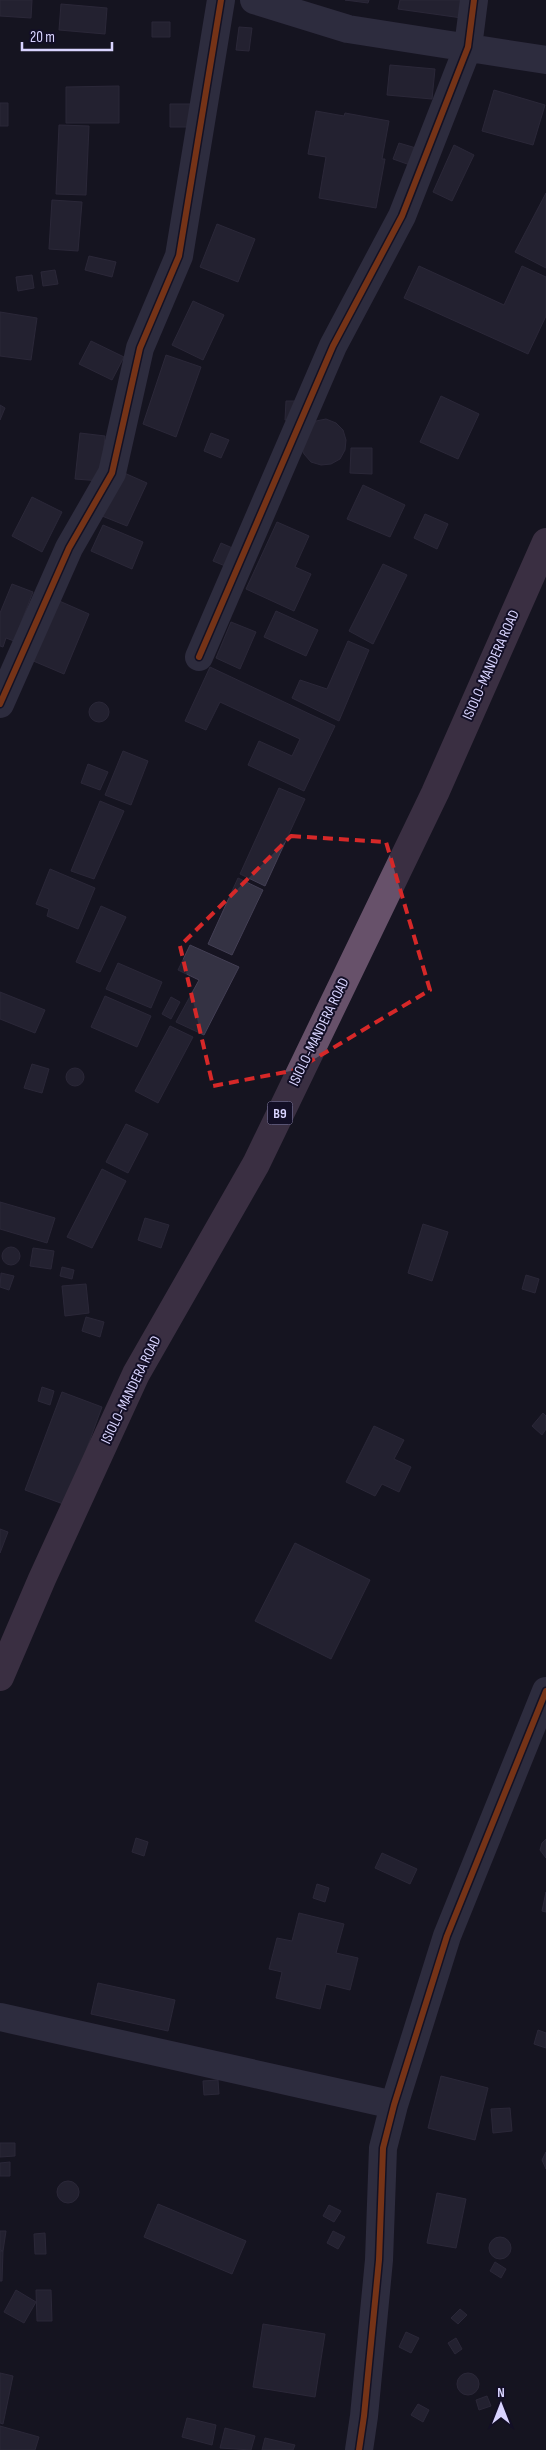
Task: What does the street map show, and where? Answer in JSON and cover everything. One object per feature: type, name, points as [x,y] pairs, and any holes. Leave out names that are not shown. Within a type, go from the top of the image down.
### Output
[{"type":"highway","name":"ISIOLO-MANDERA ROAD","points":[[0,1677],[42,1579],[136,1374],[260,1155],[435,793],[546,542]]},
{"type":"street","points":[[0,704],[70,548],[112,473],[140,348],[179,256],[220,0]]},
{"type":"street","points":[[254,0],[348,29],[546,60]]},
{"type":"street","points":[[199,657],[333,346],[402,216],[468,47],[474,0]]},
{"type":"street","points":[[359,2450],[379,2260],[383,2148],[394,2105],[447,1936],[546,1691]]},
{"type":"street","points":[[0,2017],[394,2105]]},
{"type":"highlighted area","points":[[291,836],[386,842],[430,990],[296,1070],[213,1086],[180,946]]},
{"type":"building","points":[[0,0],[32,0],[31,18],[0,16]]},
{"type":"building","points":[[345,0],[369,0],[368,3]]},
{"type":"building","points":[[400,0],[465,0],[462,18],[398,9]]},
{"type":"building","points":[[61,4],[107,8],[105,34],[59,30]]},
{"type":"building","points":[[152,22],[170,22],[170,37],[152,37]]},
{"type":"building","points":[[239,27],[252,28],[249,51],[236,50]]},
{"type":"building","points":[[390,65],[435,69],[432,99],[387,95]]},
{"type":"building","points":[[119,86],[119,123],[66,123],[66,87]]},
{"type":"building","points":[[494,90],[545,105],[533,145],[482,131]]},
{"type":"building","points":[[0,103],[8,103],[8,126],[0,126]]},
{"type":"building","points":[[170,104],[191,104],[191,127],[170,127]]},
{"type":"building","points":[[316,111],[344,116],[345,113],[389,121],[382,159],[385,159],[376,208],[319,198],[326,157],[308,154]]},
{"type":"building","points":[[59,125],[89,126],[86,195],[56,194]]},
{"type":"building","points":[[399,143],[416,148],[410,165],[393,159]]},
{"type":"building","points":[[454,145],[474,155],[452,201],[433,192]]},
{"type":"building","points":[[546,193],[546,268],[515,252]]},
{"type":"building","points":[[52,200],[82,202],[78,251],[49,249]]},
{"type":"building","points":[[217,224],[255,239],[238,282],[200,267]]},
{"type":"building","points":[[89,256],[116,262],[112,277],[85,270]]},
{"type":"building","points":[[419,266],[504,305],[522,266],[546,277],[546,316],[528,354],[404,298]]},
{"type":"building","points":[[55,270],[58,284],[43,286],[41,272]]},
{"type":"building","points":[[32,275],[34,288],[18,291],[16,277]]},
{"type":"building","points":[[193,301],[224,315],[203,360],[172,345]]},
{"type":"building","points":[[0,312],[37,318],[31,360],[0,356]]},
{"type":"building","points":[[91,341],[124,357],[112,380],[79,364]]},
{"type":"building","points":[[166,355],[201,367],[176,437],[143,424]]},
{"type":"building","points":[[441,396],[479,414],[458,459],[420,442]]},
{"type":"building","points":[[286,401],[299,401],[298,420],[285,420]]},
{"type":"building","points":[[0,405],[5,408],[0,420]]},
{"type":"building","points":[[326,419],[336,423],[343,430],[346,440],[345,450],[340,459],[331,464],[321,465],[311,462],[304,454],[300,445],[316,421]]},
{"type":"building","points":[[80,433],[105,436],[101,481],[75,479]]},
{"type":"building","points":[[211,433],[229,440],[221,458],[204,451]]},
{"type":"building","points":[[351,448],[372,448],[372,474],[350,473]]},
{"type":"building","points":[[122,472],[147,483],[127,526],[102,516]]},
{"type":"building","points":[[363,485],[405,505],[390,537],[347,519]]},
{"type":"building","points":[[32,497],[62,512],[42,552],[12,536]]},
{"type":"building","points":[[425,514],[448,524],[437,549],[414,538]]},
{"type":"building","points":[[277,522],[309,536],[295,567],[311,574],[294,611],[246,589]]},
{"type":"building","points":[[103,525],[143,542],[132,569],[91,551]]},
{"type":"building","points":[[221,543],[237,550],[230,568],[213,561]]},
{"type":"building","points":[[383,564],[407,575],[373,644],[349,631]]},
{"type":"building","points":[[12,584],[33,592],[14,641],[6,638],[3,647],[0,646],[0,613]]},
{"type":"building","points":[[57,600],[89,614],[64,674],[31,660]]},
{"type":"building","points":[[276,611],[318,630],[306,656],[264,637]]},
{"type":"building","points":[[231,622],[256,632],[240,669],[216,658]]},
{"type":"building","points":[[348,641],[369,650],[339,721],[292,698],[300,680],[327,689]]},
{"type":"building","points":[[210,667],[335,726],[304,791],[248,765],[259,741],[292,756],[300,739],[220,702],[206,730],[185,721]]},
{"type":"building","points":[[95,702],[103,702],[109,708],[109,716],[103,722],[95,722],[89,716],[89,708]]},
{"type":"building","points":[[123,751],[148,761],[131,805],[105,795]]},
{"type":"building","points":[[88,764],[108,772],[100,790],[81,783]]},
{"type":"building","points":[[279,788],[305,799],[265,886],[240,874]]},
{"type":"building","points":[[100,801],[124,811],[94,879],[71,871]]},
{"type":"building","points":[[50,869],[95,888],[78,929],[47,916],[49,909],[36,904]]},
{"type":"building","points":[[238,878],[263,890],[232,955],[208,944]]},
{"type":"building","points":[[101,906],[126,917],[100,972],[76,962]]},
{"type":"building","points":[[190,945],[239,967],[204,1035],[176,1022],[199,980],[178,970]]},
{"type":"building","points":[[118,963],[162,982],[151,1008],[106,989]]},
{"type":"building","points":[[0,992],[45,1010],[35,1033],[0,1019]]},
{"type":"building","points":[[105,996],[151,1016],[137,1047],[91,1027]]},
{"type":"building","points":[[171,997],[180,1002],[171,1019],[162,1014]]},
{"type":"building","points":[[170,1026],[193,1037],[158,1103],[135,1091]]},
{"type":"building","points":[[32,1064],[49,1069],[42,1093],[24,1088]]},
{"type":"building","points":[[75,1068],[81,1071],[84,1077],[81,1083],[75,1086],[69,1083],[66,1077],[69,1071]]},
{"type":"building","points":[[126,1124],[148,1134],[128,1173],[106,1162]]},
{"type":"building","points":[[102,1169],[126,1181],[92,1248],[67,1237]]},
{"type":"building","points":[[0,1202],[55,1218],[47,1243],[0,1229]]},
{"type":"building","points":[[145,1218],[169,1225],[161,1248],[138,1240]]},
{"type":"building","points":[[423,1224],[448,1232],[432,1281],[408,1273]]},
{"type":"building","points":[[11,1247],[19,1252],[20,1256],[15,1264],[11,1265],[3,1260],[2,1256],[7,1248]]},
{"type":"building","points":[[33,1248],[54,1251],[51,1269],[30,1266]]},
{"type":"building","points":[[62,1267],[74,1270],[72,1279],[60,1276]]},
{"type":"building","points":[[1,1273],[14,1276],[9,1290],[0,1287]]},
{"type":"building","points":[[526,1275],[539,1279],[535,1293],[522,1289]]},
{"type":"building","points":[[86,1284],[89,1313],[65,1316],[62,1286]]},
{"type":"building","points":[[86,1317],[104,1322],[100,1337],[82,1331]]},
{"type":"building","points":[[42,1387],[54,1391],[50,1405],[38,1401]]},
{"type":"building","points":[[62,1392],[102,1407],[66,1505],[25,1490]]},
{"type":"building","points":[[543,1413],[546,1416],[546,1429],[542,1435],[532,1426]]},
{"type":"building","points":[[374,1426],[404,1440],[394,1459],[411,1467],[399,1492],[382,1484],[375,1496],[346,1482]]},
{"type":"building","points":[[0,1529],[8,1532],[0,1553]]},
{"type":"building","points":[[295,1543],[370,1580],[331,1659],[255,1621]]},
{"type":"building","points":[[136,1838],[148,1842],[144,1856],[132,1852]]},
{"type":"building","points":[[546,1839],[546,1858],[540,1850],[542,1843]]},
{"type":"building","points":[[382,1853],[417,1869],[410,1884],[375,1868]]},
{"type":"building","points":[[317,1884],[329,1888],[325,1902],[313,1898]]},
{"type":"building","points":[[546,1892],[546,1912],[542,1911]]},
{"type":"building","points":[[299,1913],[344,1924],[336,1953],[358,1958],[350,1990],[326,1984],[320,2009],[276,1998],[282,1972],[269,1969],[277,1938],[292,1941]]},
{"type":"building","points":[[98,1983],[175,2000],[168,2031],[91,2014]]},
{"type":"building","points":[[538,2030],[546,2033],[546,2048],[534,2044]]},
{"type":"building","points":[[441,2076],[488,2088],[475,2140],[428,2128]]},
{"type":"building","points":[[218,2080],[219,2094],[204,2095],[203,2081]]},
{"type":"building","points":[[510,2108],[512,2131],[493,2133],[491,2109]]},
{"type":"building","points":[[0,2143],[15,2143],[15,2156],[0,2157]]},
{"type":"building","points":[[546,2152],[546,2169],[542,2160]]},
{"type":"building","points":[[10,2162],[10,2176],[0,2176],[0,2163]]},
{"type":"building","points":[[68,2181],[76,2184],[79,2192],[76,2200],[68,2203],[60,2200],[57,2192],[60,2184]]},
{"type":"building","points":[[437,2193],[466,2199],[456,2248],[427,2243]]},
{"type":"building","points":[[158,2204],[246,2241],[232,2274],[144,2237]]},
{"type":"building","points":[[329,2205],[341,2211],[334,2222],[323,2216]]},
{"type":"building","points":[[0,2231],[6,2231],[3,2251],[0,2250]]},
{"type":"building","points":[[333,2231],[345,2237],[338,2249],[327,2243]]},
{"type":"building","points":[[45,2233],[46,2254],[35,2254],[34,2234]]},
{"type":"building","points":[[500,2237],[508,2240],[511,2248],[508,2256],[500,2259],[492,2256],[489,2248],[492,2240]]},
{"type":"building","points":[[0,2251],[3,2251],[2,2281],[0,2281]]},
{"type":"building","points":[[495,2262],[506,2269],[501,2278],[490,2271]]},
{"type":"building","points":[[16,2290],[36,2302],[24,2323],[4,2312]]},
{"type":"building","points":[[36,2290],[51,2290],[52,2321],[37,2321]]},
{"type":"building","points":[[460,2309],[467,2315],[458,2324],[451,2318]]},
{"type":"building","points":[[263,2324],[325,2334],[315,2397],[253,2387]]},
{"type":"building","points":[[406,2332],[419,2338],[411,2353],[399,2347]]},
{"type":"building","points":[[456,2338],[462,2349],[455,2354],[448,2343]]},
{"type":"building","points":[[0,2373],[13,2376],[3,2424],[0,2423]]},
{"type":"building","points":[[468,2373],[476,2376],[479,2384],[476,2392],[468,2395],[460,2392],[457,2384],[460,2376]]},
{"type":"building","points":[[487,2396],[491,2406],[479,2410],[476,2400]]},
{"type":"building","points":[[418,2404],[429,2410],[423,2422],[411,2415]]},
{"type":"building","points":[[187,2418],[216,2425],[212,2445],[182,2437]]},
{"type":"building","points":[[0,2426],[39,2437],[35,2450],[0,2450]]},
{"type":"building","points":[[225,2428],[255,2436],[251,2450],[220,2448]]},
{"type":"building","points":[[265,2438],[295,2445],[293,2450],[262,2450]]},
{"type":"cycle path","points":[[0,704],[69,548],[112,473],[140,348],[179,256],[221,0]]},
{"type":"cycle path","points":[[199,657],[333,346],[402,216],[468,47],[474,0]]},
{"type":"cycle path","points":[[359,2450],[379,2260],[383,2148],[394,2105],[447,1936],[546,1691]]}]
